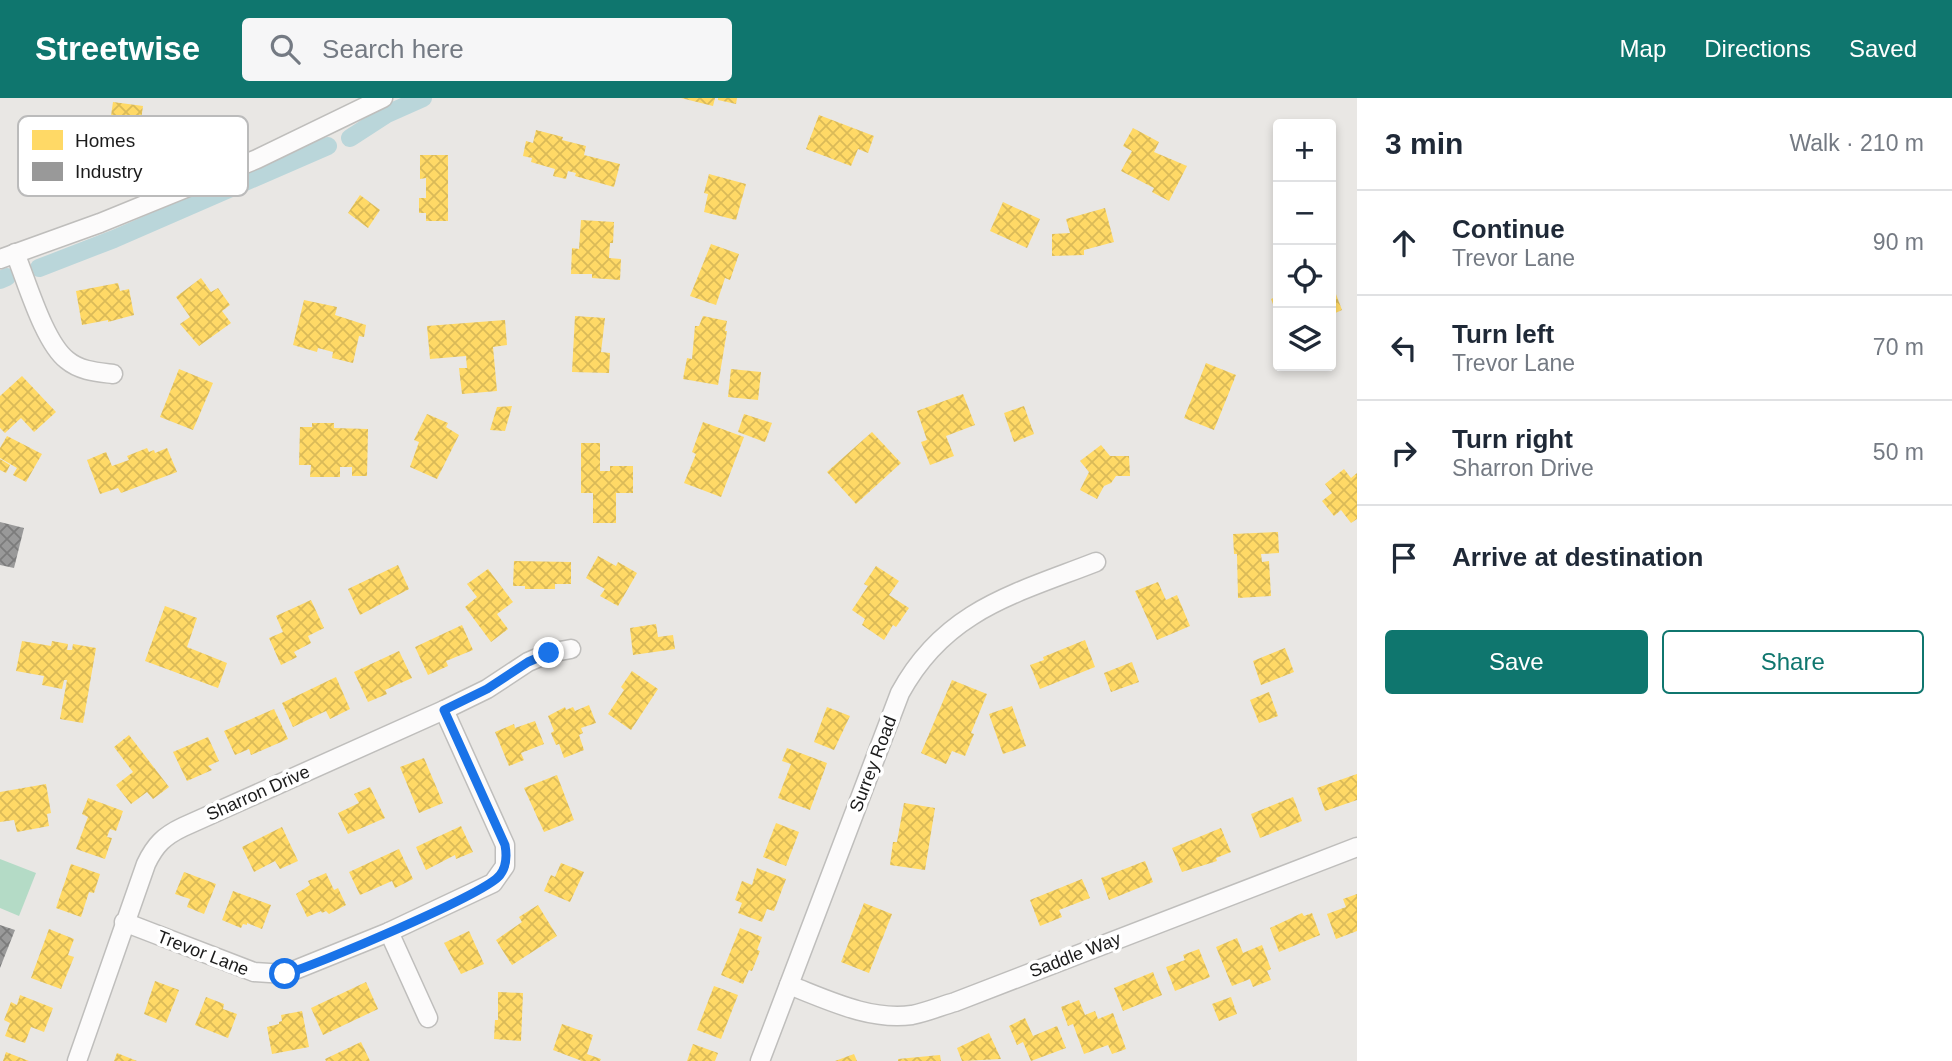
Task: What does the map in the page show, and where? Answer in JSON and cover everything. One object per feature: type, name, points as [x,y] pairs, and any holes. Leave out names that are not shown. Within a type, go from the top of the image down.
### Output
[{"type":"street","points":[[248,163],[383,98]]},
{"type":"street","points":[[113,374],[79,367],[59,352],[8,256],[166,196]]},
{"type":"street","name":"Surrey Road","points":[[760,1061],[900,693],[912,671],[949,630],[974,613],[1002,598],[1096,562]]},
{"type":"street","name":"Sharron Drive","points":[[77,1061],[97,1009],[124,922],[150,855],[154,847],[169,834],[444,710],[487,689],[528,662],[549,653],[571,649]]},
{"type":"street","name":"Trevor Lane","points":[[124,922],[264,975],[295,972],[493,883],[505,866],[505,845],[444,710]]},
{"type":"street","name":"Saddle Way","points":[[789,985],[865,1013],[889,1016],[914,1014],[955,1002],[1357,847]]},
{"type":"street","points":[[389,932],[428,1018]]},
{"type":"green space","points":[[0,859],[36,873],[19,916],[0,908]]},
{"type":"building: Homes","points":[[681,98],[715,98],[713,106]]},
{"type":"building: Homes","points":[[718,98],[737,98],[736,104]]},
{"type":"building: Homes","points":[[113,102],[143,106],[142,116],[111,116]]},
{"type":"building: Homes","points":[[819,115],[874,136],[868,153],[858,149],[851,166],[806,149]]},
{"type":"building: Homes","points":[[1133,128],[1159,142],[1154,152],[1187,166],[1169,201],[1152,192],[1154,188],[1121,171],[1132,151],[1123,146]]},
{"type":"building: Homes","points":[[536,130],[586,146],[584,155],[620,164],[614,187],[575,176],[576,173],[568,171],[566,179],[553,176],[555,169],[531,162],[532,158],[523,156],[526,141],[533,143]]},
{"type":"building: Homes","points":[[420,155],[448,155],[448,221],[426,221],[426,213],[419,213],[419,198],[426,198],[426,178],[420,179]]},
{"type":"building: Homes","points":[[709,174],[746,184],[736,220],[704,212],[708,194],[704,193]]},
{"type":"building: Homes","points":[[360,195],[380,210],[368,228],[348,213]]},
{"type":"building: Homes","points":[[1003,202],[1040,219],[1027,248],[990,231]]},
{"type":"building: Homes","points":[[1105,208],[1114,242],[1084,250],[1084,255],[1052,256],[1052,234],[1070,233],[1066,219]]},
{"type":"building: Homes","points":[[581,220],[614,222],[609,258],[621,259],[620,280],[592,278],[592,274],[571,274],[572,248],[579,249]]},
{"type":"building: Homes","points":[[711,244],[739,254],[730,280],[725,278],[716,305],[690,296]]},
{"type":"building: Homes","points":[[201,278],[211,292],[218,288],[230,305],[222,311],[231,323],[199,346],[180,324],[190,317],[176,297]]},
{"type":"building: Homes","points":[[118,283],[120,291],[129,289],[134,315],[82,325],[76,291]]},
{"type":"building: Homes","points":[[1336,294],[1342,310],[1336,313]]},
{"type":"building: Homes","points":[[304,300],[337,307],[335,315],[366,325],[364,337],[359,336],[353,363],[332,358],[333,352],[318,348],[317,352],[293,345]]},
{"type":"building: Homes","points":[[575,316],[605,318],[601,352],[610,353],[609,373],[572,372]]},
{"type":"building: Homes","points":[[703,316],[727,321],[718,385],[683,379],[687,358],[692,359],[695,326],[699,326]]},
{"type":"building: Homes","points":[[505,320],[507,345],[493,347],[497,391],[462,394],[459,368],[467,368],[466,356],[430,359],[427,326]]},
{"type":"building: Homes","points":[[1206,363],[1236,375],[1214,430],[1184,418]]},
{"type":"building: Homes","points":[[179,369],[213,383],[193,430],[160,417]]},
{"type":"building: Homes","points":[[731,369],[761,372],[758,400],[728,397]]},
{"type":"building: Homes","points":[[22,376],[56,412],[34,432],[21,418],[5,433],[0,428],[0,396]]},
{"type":"building: Homes","points":[[963,394],[975,425],[946,436],[954,456],[930,465],[921,442],[927,440],[917,411]]},
{"type":"building: Homes","points":[[512,406],[505,431],[490,430],[497,407]]},
{"type":"building: Homes","points":[[1024,406],[1034,434],[1014,442],[1004,413]]},
{"type":"building: Homes","points":[[427,414],[448,423],[446,427],[459,435],[437,479],[410,467],[419,442],[414,440]]},
{"type":"building: Homes","points":[[744,414],[772,423],[765,442],[738,432]]},
{"type":"building: Homes","points":[[703,422],[744,437],[721,497],[684,483],[696,454],[692,452]]},
{"type":"building: Homes","points":[[312,423],[334,423],[334,428],[368,429],[367,476],[352,476],[352,467],[340,467],[340,477],[310,477],[311,465],[299,465],[300,427],[312,427]]},
{"type":"building: Homes","points":[[872,432],[901,463],[856,504],[827,472]]},
{"type":"building: Homes","points":[[7,436],[42,454],[26,482],[13,475],[17,468],[0,458],[0,448]]},
{"type":"building: Homes","points":[[581,443],[600,443],[600,471],[610,471],[610,466],[633,466],[633,493],[616,493],[616,523],[593,523],[593,493],[581,493]]},
{"type":"building: Homes","points":[[1101,445],[1110,456],[1129,456],[1130,476],[1116,476],[1111,483],[1104,486],[1097,499],[1080,490],[1089,472],[1080,461]]},
{"type":"building: Homes","points":[[147,448],[149,452],[154,450],[155,453],[167,448],[177,472],[121,493],[118,488],[100,494],[87,460],[106,452],[112,466],[129,460],[127,456]]},
{"type":"building: Homes","points":[[0,459],[10,465],[6,473],[0,470]]},
{"type":"building: Homes","points":[[1344,469],[1351,478],[1357,473],[1357,519],[1351,523],[1341,510],[1334,516],[1322,501],[1332,493],[1325,484]]},
{"type":"building: Homes","points":[[1278,532],[1279,553],[1261,554],[1262,562],[1269,561],[1271,596],[1238,598],[1237,554],[1234,554],[1233,534]]},
{"type":"building: Homes","points":[[598,556],[616,566],[618,562],[637,573],[618,606],[600,596],[605,589],[586,578]]},
{"type":"building: Homes","points":[[514,561],[571,562],[571,584],[555,584],[555,589],[525,589],[525,586],[513,586]]},
{"type":"building: Homes","points":[[398,565],[409,589],[360,615],[348,589]]},
{"type":"building: Homes","points":[[876,566],[899,581],[889,595],[909,608],[896,627],[893,625],[884,640],[862,625],[865,619],[852,610],[868,586],[864,584]]},
{"type":"building: Homes","points":[[488,569],[513,602],[497,614],[508,629],[491,642],[465,607],[477,597],[467,584]]},
{"type":"building: Homes","points":[[1158,582],[1166,600],[1177,595],[1190,626],[1157,640],[1135,591]]},
{"type":"building: Homes","points":[[311,600],[324,628],[308,636],[311,643],[294,652],[297,657],[281,665],[269,638],[283,632],[276,616]]},
{"type":"building: Homes","points":[[165,606],[197,618],[187,647],[227,663],[218,688],[145,661]]},
{"type":"building: Homes","points":[[656,624],[658,637],[673,635],[675,649],[633,655],[630,628]]},
{"type":"building: Homes","points":[[462,625],[473,650],[446,661],[448,666],[428,675],[415,647]]},
{"type":"building: Homes","points":[[1085,640],[1095,667],[1040,689],[1030,665]]},
{"type":"building: Homes","points":[[22,641],[51,646],[52,641],[68,644],[67,650],[72,650],[73,644],[96,648],[83,723],[60,719],[67,680],[64,680],[62,689],[42,685],[44,676],[16,671]]},
{"type":"building: Homes","points":[[1285,648],[1294,672],[1261,685],[1253,661]]},
{"type":"building: Homes","points":[[399,651],[412,678],[385,690],[387,694],[368,702],[354,672]]},
{"type":"building: Homes","points":[[1132,662],[1139,682],[1111,692],[1104,673]]},
{"type":"building: Homes","points":[[632,671],[658,689],[631,730],[608,714],[624,690],[621,687]]},
{"type":"building: Homes","points":[[336,677],[350,709],[330,719],[326,711],[293,727],[282,703]]},
{"type":"building: Homes","points":[[952,680],[987,694],[965,756],[952,751],[946,764],[921,753]]},
{"type":"building: Homes","points":[[1269,692],[1278,716],[1259,723],[1250,700]]},
{"type":"building: Homes","points":[[589,705],[596,723],[581,728],[583,733],[579,735],[584,750],[564,758],[551,733],[554,731],[548,716],[565,707],[566,710],[573,707],[575,711]]},
{"type":"building: Homes","points":[[1012,706],[1026,746],[1003,754],[989,714]]},
{"type":"building: Homes","points":[[827,707],[850,716],[834,750],[814,742]]},
{"type":"building: Homes","points":[[274,709],[288,739],[251,755],[249,749],[235,755],[224,731]]},
{"type":"building: Homes","points":[[535,721],[544,744],[521,753],[524,760],[509,766],[495,732],[514,724],[515,728]]},
{"type":"building: Homes","points":[[129,735],[169,787],[153,799],[147,792],[131,804],[116,785],[133,772],[114,747]]},
{"type":"building: Homes","points":[[208,737],[219,761],[208,766],[212,770],[187,781],[173,752]]},
{"type":"building: Homes","points":[[787,748],[827,763],[810,810],[778,798],[791,764],[782,761]]},
{"type":"building: Homes","points":[[424,758],[443,803],[419,813],[400,767]]},
{"type":"building: Homes","points":[[1357,774],[1357,800],[1325,811],[1317,788]]},
{"type":"building: Homes","points":[[557,775],[574,820],[544,832],[524,788]]},
{"type":"building: Homes","points":[[46,784],[51,813],[47,814],[49,826],[17,832],[14,820],[0,822],[0,792]]},
{"type":"building: Homes","points":[[370,787],[385,818],[348,834],[338,813],[359,803],[354,794]]},
{"type":"building: Homes","points":[[1293,797],[1302,821],[1260,838],[1251,814]]},
{"type":"building: Homes","points":[[88,798],[123,811],[116,831],[110,829],[107,837],[112,838],[105,859],[76,849],[88,817],[82,814]]},
{"type":"building: Homes","points":[[904,803],[935,808],[925,870],[890,865],[893,842],[897,842]]},
{"type":"building: Homes","points":[[776,823],[799,832],[786,866],[763,857]]},
{"type":"building: Homes","points":[[461,826],[473,852],[456,859],[455,855],[426,870],[416,847]]},
{"type":"building: Homes","points":[[282,827],[298,861],[280,869],[275,861],[254,872],[242,847]]},
{"type":"building: Homes","points":[[1221,828],[1231,852],[1216,858],[1217,861],[1182,872],[1172,848]]},
{"type":"building: Homes","points":[[399,849],[413,879],[395,888],[392,881],[360,895],[349,872]]},
{"type":"building: Homes","points":[[1145,861],[1153,882],[1109,900],[1101,878]]},
{"type":"building: Homes","points":[[561,863],[584,872],[570,902],[544,891],[551,875],[555,877]]},
{"type":"building: Homes","points":[[71,864],[100,874],[94,893],[89,892],[81,917],[56,908]]},
{"type":"building: Homes","points":[[757,868],[786,879],[774,911],[767,909],[762,922],[738,913],[742,903],[735,900],[742,881],[752,885]]},
{"type":"building: Homes","points":[[184,872],[216,884],[204,914],[187,907],[190,899],[175,894]]},
{"type":"building: Homes","points":[[326,873],[334,890],[338,888],[346,905],[329,914],[321,911],[307,917],[296,894],[310,885],[308,881]]},
{"type":"building: Homes","points":[[1082,879],[1090,898],[1059,910],[1062,917],[1040,926],[1030,900]]},
{"type":"building: Homes","points":[[233,891],[271,905],[262,929],[247,923],[241,928],[222,920]]},
{"type":"building: Homes","points":[[1357,894],[1357,931],[1336,939],[1327,914],[1346,907],[1343,899]]},
{"type":"building: Homes","points":[[864,903],[892,914],[869,973],[841,962]]},
{"type":"building: Homes","points":[[538,905],[557,936],[512,965],[496,940],[522,922],[519,917]]},
{"type":"building: Homes","points":[[1302,913],[1304,916],[1312,913],[1320,935],[1279,952],[1270,928]]},
{"type":"building: Homes","points":[[740,928],[762,937],[752,971],[749,970],[743,984],[721,975]]},
{"type":"building: Homes","points":[[49,929],[74,939],[68,955],[74,957],[61,989],[31,978]]},
{"type":"building: Homes","points":[[469,931],[484,964],[461,974],[444,943]]},
{"type":"building: Homes","points":[[1237,938],[1243,953],[1262,945],[1271,969],[1267,971],[1271,980],[1253,987],[1250,979],[1232,986],[1216,947]]},
{"type":"building: Homes","points":[[1199,949],[1210,977],[1175,991],[1166,967],[1185,960],[1183,955]]},
{"type":"building: Homes","points":[[1153,972],[1162,995],[1123,1011],[1114,988]]},
{"type":"building: Homes","points":[[155,981],[179,990],[166,1023],[144,1014]]},
{"type":"building: Homes","points":[[366,982],[378,1009],[323,1035],[311,1008]]},
{"type":"building: Homes","points":[[714,986],[738,995],[721,1039],[697,1030]]},
{"type":"building: Homes","points":[[498,992],[523,993],[521,1041],[494,1039],[495,1020],[498,1020]]},
{"type":"building: Homes","points":[[20,995],[53,1008],[44,1032],[31,1027],[25,1043],[5,1036],[10,1023],[4,1020],[11,1002],[17,1005]]},
{"type":"building: Homes","points":[[206,997],[224,1004],[223,1009],[237,1014],[228,1038],[195,1025]]},
{"type":"building: Homes","points":[[1231,997],[1237,1014],[1219,1021],[1212,1004]]},
{"type":"building: Homes","points":[[1079,1000],[1085,1015],[1095,1011],[1098,1019],[1113,1013],[1126,1049],[1112,1054],[1108,1045],[1084,1054],[1073,1024],[1068,1026],[1061,1007]]},
{"type":"building: Homes","points":[[302,1011],[309,1047],[272,1054],[267,1027],[279,1024],[282,1021],[281,1015]]},
{"type":"building: Homes","points":[[1025,1018],[1033,1036],[1057,1026],[1066,1048],[1031,1061],[1023,1042],[1017,1045],[1009,1026]]},
{"type":"building: Homes","points":[[562,1024],[593,1035],[587,1054],[601,1059],[600,1061],[582,1061],[553,1050]]},
{"type":"building: Homes","points":[[989,1033],[1001,1059],[962,1061],[957,1048]]},
{"type":"building: Homes","points":[[361,1042],[370,1061],[326,1061],[325,1059]]},
{"type":"building: Homes","points":[[693,1044],[718,1053],[715,1061],[687,1061]]},
{"type":"building: Homes","points":[[6,1052],[29,1061],[3,1061]]},
{"type":"building: Homes","points":[[117,1053],[137,1061],[114,1061]]},
{"type":"building: Homes","points":[[854,1054],[857,1061],[835,1061]]},
{"type":"building: Homes","points":[[940,1055],[941,1061],[898,1061],[898,1059]]},
{"type":"building: Industry","points":[[0,522],[24,528],[14,568],[0,565]]},
{"type":"building: Industry","points":[[0,925],[15,930],[0,968]]},
{"type":"waterway","points":[[350,138],[387,114],[423,98]]},
{"type":"waterway","points":[[248,181],[328,146]]},
{"type":"waterway","points":[[39,268],[213,196]]},
{"type":"waterway","points":[[0,280],[7,277]]},
{"type":"route","points":[[285,974],[389,932],[493,883],[500,875],[507,855],[505,845],[444,710],[487,689],[528,662],[549,653]]}]
